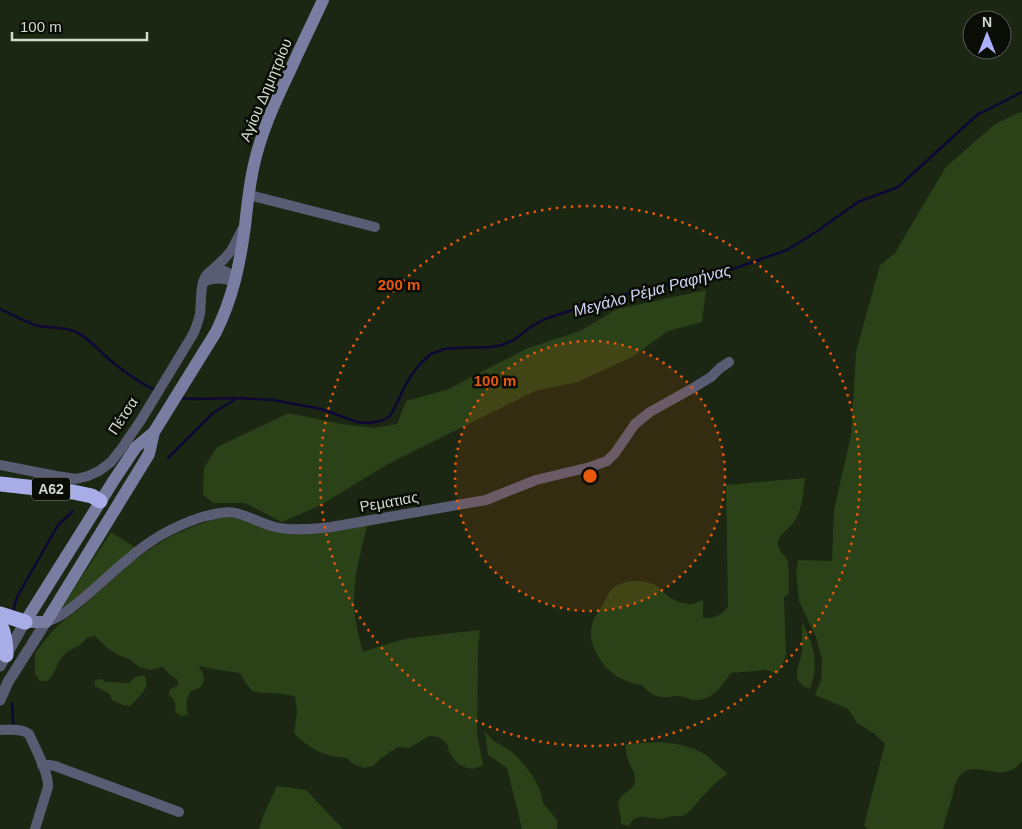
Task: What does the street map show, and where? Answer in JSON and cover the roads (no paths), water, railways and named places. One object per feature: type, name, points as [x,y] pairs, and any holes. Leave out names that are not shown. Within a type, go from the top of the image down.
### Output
[{"type":"highway","name":"Α62","points":[[0,484],[73,492],[92,496],[100,501]]},
{"type":"highway","points":[[0,614],[25,622]]},
{"type":"highway","points":[[0,624],[5,638],[3,660]]},
{"type":"main road","name":"Αγίου Δημητρίου","points":[[245,225],[253,170],[267,121],[323,0]]},
{"type":"main road","name":"Πέτσα","points":[[25,622],[100,501],[136,447],[154,432],[206,348],[231,298],[245,225]]},
{"type":"main road","name":"Πέτσα","points":[[46,622],[149,454],[154,432]]},
{"type":"main road","points":[[100,501],[115,510]]},
{"type":"main road","points":[[25,622],[46,622]]},
{"type":"street","points":[[249,195],[375,227]]},
{"type":"street","points":[[205,278],[231,251],[245,225]]},
{"type":"street","points":[[205,278],[235,282]]},
{"type":"street","name":"Πέτσα","points":[[0,465],[76,479],[99,471],[111,462],[141,420],[192,336],[200,312],[205,278]]},
{"type":"street","name":"Ρεματιας","points":[[46,622],[64,614],[153,540],[181,525],[218,513],[239,513],[276,528],[318,529],[486,500],[536,480],[607,461],[615,453],[635,424],[650,412],[711,377],[729,362]]},
{"type":"street","points":[[3,660],[25,622]]},
{"type":"street","points":[[0,700],[8,682],[46,622]]},
{"type":"street","points":[[0,730],[22,730],[27,732],[48,778],[48,787],[35,829]]},
{"type":"street","points":[[42,765],[55,766],[179,812]]},
{"type":"waterway","name":"Μεγάλο Ρέμα Ραφήνας","points":[[181,398],[273,400],[321,409],[357,422],[381,421],[390,416],[412,374],[431,354],[444,349],[502,345],[514,340],[545,319],[602,300],[733,269],[787,250],[858,202],[898,187],[977,115],[1022,92]]},
{"type":"waterway","name":"Μεγάλο Ρέμα Ραφήνας","points":[[0,309],[35,325],[66,329],[80,334],[122,369],[157,391]]},
{"type":"waterway","points":[[168,458],[213,413],[234,400]]},
{"type":"waterway","points":[[13,612],[17,597],[58,525],[73,511]]},
{"type":"waterway","points":[[12,703],[13,723]]}]
